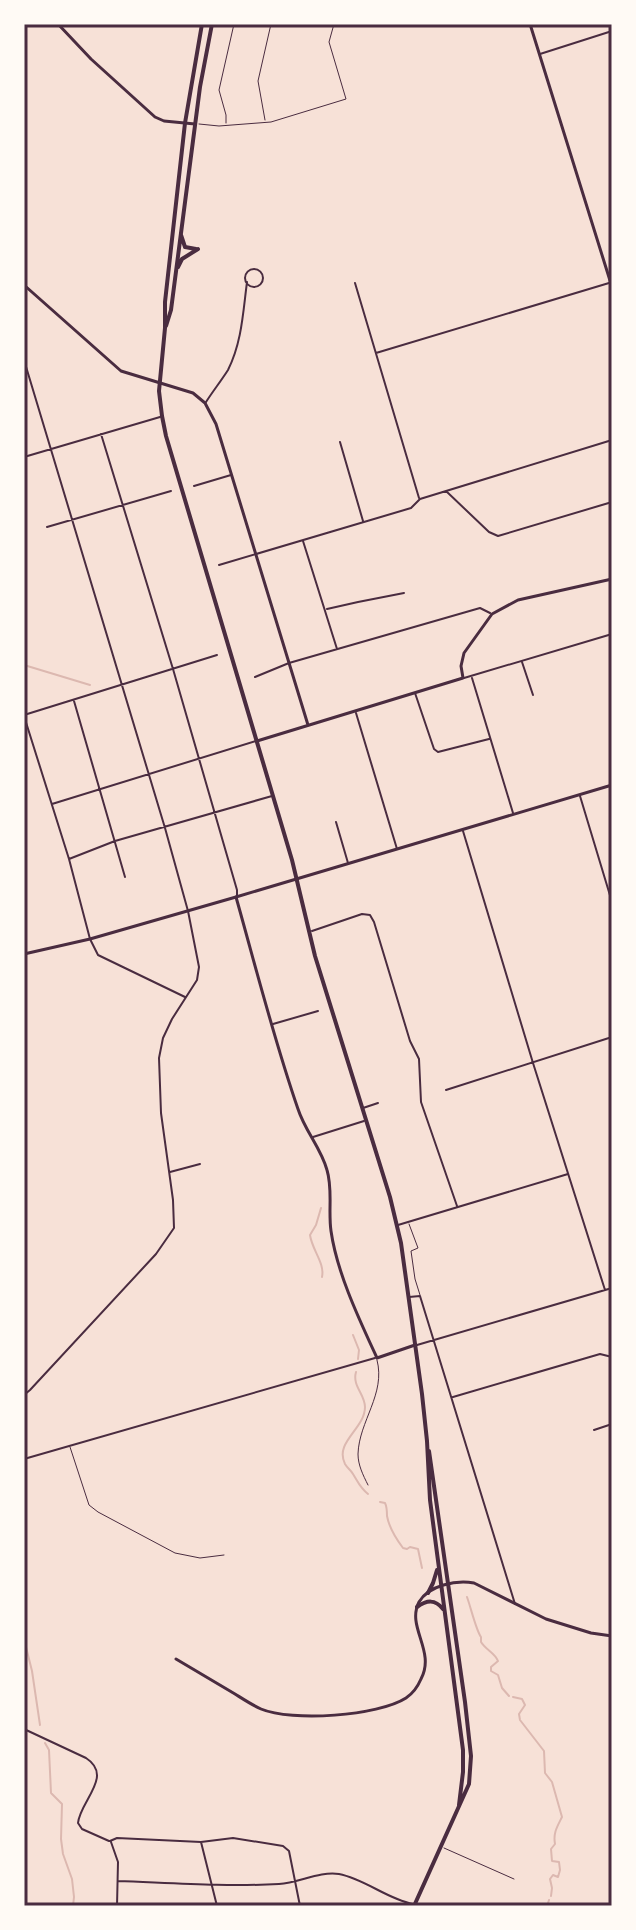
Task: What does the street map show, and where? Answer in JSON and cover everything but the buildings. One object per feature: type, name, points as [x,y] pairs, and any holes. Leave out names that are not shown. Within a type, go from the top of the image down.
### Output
[{"type":"highway","points":[[202,24],[185,123],[165,302],[159,383],[162,416],[298,879],[309,932],[397,1225],[409,1297],[427,1441],[429,1491],[463,1750],[459,1805]]},
{"type":"highway","points":[[165,328],[170,317],[200,87],[212,24]]},
{"type":"highway","points":[[174,281],[182,259],[198,249],[185,247],[181,232]]},
{"type":"highway","points":[[414,1905],[469,1784],[471,1756],[427,1441]]},
{"type":"highway","points":[[428,1593],[438,1564]]},
{"type":"highway","points":[[417,1607],[433,1602],[445,1612]]},
{"type":"street","points":[[58,24],[91,59],[155,117],[195,124]]},
{"type":"street","points":[[376,353],[612,284],[530,24]]},
{"type":"street","points":[[539,54],[612,31]]},
{"type":"street","points":[[205,403],[228,368],[237,347],[247,274],[258,270],[262,274],[263,279],[258,286],[247,282]]},
{"type":"street","points":[[355,283],[420,499]]},
{"type":"street","points":[[24,285],[121,371],[193,393],[205,403],[216,422],[308,725]]},
{"type":"street","points":[[24,360],[165,828],[188,911],[199,967],[197,980],[163,1038],[159,1058],[161,1113],[174,1228],[156,1254],[24,1395]]},
{"type":"street","points":[[24,457],[162,416]]},
{"type":"street","points":[[101,434],[173,669],[298,1112],[321,1153],[330,1180],[331,1231],[335,1248],[355,1310],[377,1358]]},
{"type":"street","points":[[219,565],[414,507],[420,499],[612,440]]},
{"type":"street","points":[[340,442],[363,523]]},
{"type":"street","points":[[194,486],[232,474]]},
{"type":"street","points":[[47,527],[171,491]]},
{"type":"street","points":[[445,491],[489,532],[498,536],[612,502]]},
{"type":"street","points":[[303,541],[338,650]]},
{"type":"street","points":[[463,678],[461,666],[464,653],[492,614],[518,600],[612,579]]},
{"type":"street","points":[[325,610],[404,593]]},
{"type":"street","points":[[255,677],[289,663],[480,608],[492,614]]},
{"type":"street","points":[[51,804],[612,634]]},
{"type":"street","points":[[186,997],[98,955],[90,939],[69,859],[24,716],[217,655]]},
{"type":"street","points":[[521,661],[533,695]]},
{"type":"street","points":[[472,676],[514,814]]},
{"type":"street","points":[[415,693],[430,743],[438,752],[491,738]]},
{"type":"street","points":[[74,700],[125,877]]},
{"type":"street","points":[[356,711],[397,850]]},
{"type":"street","points":[[24,954],[188,911],[612,785]]},
{"type":"street","points":[[69,859],[115,841],[273,795]]},
{"type":"street","points":[[580,795],[612,902]]},
{"type":"street","points":[[336,822],[349,864]]},
{"type":"street","points":[[463,830],[605,1290]]},
{"type":"street","points":[[309,932],[362,914],[370,915],[374,922],[410,1041],[419,1059],[421,1102],[457,1206]]},
{"type":"street","points":[[272,1024],[318,1011]]},
{"type":"street","points":[[446,1090],[612,1037]]},
{"type":"street","points":[[362,1108],[378,1103]]},
{"type":"street","points":[[312,1137],[366,1121]]},
{"type":"street","points":[[169,1172],[200,1164]]},
{"type":"street","points":[[397,1225],[568,1174]]},
{"type":"street","points":[[24,1459],[612,1288]]},
{"type":"street","points":[[409,1297],[420,1296],[515,1605]]},
{"type":"street","points":[[452,1397],[600,1354],[612,1357]]},
{"type":"street","points":[[594,1430],[612,1424]]},
{"type":"street","points":[[176,1659],[260,1708],[276,1714],[308,1717],[356,1712],[405,1698],[421,1681],[425,1668],[426,1656],[416,1621],[417,1607],[428,1593],[441,1586],[474,1583],[515,1605],[569,1627],[612,1636]]},
{"type":"street","points":[[24,1729],[94,1764],[97,1780],[77,1820],[82,1829],[110,1841],[118,1862],[117,1906]]},
{"type":"street","points":[[110,1841],[117,1838],[201,1842],[233,1838],[286,1847],[300,1906]]},
{"type":"street","points":[[201,1842],[217,1906]]},
{"type":"street","points":[[118,1881],[211,1886],[295,1882],[326,1874],[341,1875],[414,1905]]},
{"type":"street","points":[[402,1902],[407,1906]]},
{"type":"lane","points":[[226,126],[219,90],[234,24]]},
{"type":"lane","points":[[265,123],[258,83],[271,24]]},
{"type":"lane","points":[[195,124],[226,126],[265,123],[346,99],[329,42],[334,24]]},
{"type":"lane","points":[[408,1222],[418,1248],[411,1251],[420,1296]]},
{"type":"lane","points":[[368,1485],[358,1455],[379,1385],[377,1358]]},
{"type":"lane","points":[[69,1446],[89,1505],[98,1512],[175,1553],[200,1558],[224,1555]]},
{"type":"lane","points":[[442,1846],[514,1879]]},
{"type":"waterway","points":[[24,665],[90,685]]},
{"type":"waterway","points":[[321,1208],[310,1235],[322,1267],[322,1277]]},
{"type":"waterway","points":[[353,1335],[359,1350],[358,1359]]},
{"type":"waterway","points":[[356,1372],[356,1382],[365,1407],[364,1415],[346,1442],[343,1456],[346,1466],[368,1494]]},
{"type":"waterway","points":[[380,1502],[385,1503],[390,1525],[403,1548],[418,1549],[422,1568]]},
{"type":"waterway","points":[[467,1597],[481,1642],[498,1661],[491,1671],[498,1675],[502,1688],[509,1696]]},
{"type":"waterway","points":[[24,1639],[40,1725]]},
{"type":"waterway","points":[[513,1697],[522,1699],[525,1705],[519,1714],[520,1720],[544,1751],[545,1773],[552,1782],[562,1817],[551,1849],[552,1861],[559,1862],[560,1870],[558,1877],[553,1875],[550,1879],[551,1896]]},
{"type":"waterway","points":[[45,1743],[49,1750],[51,1793],[62,1804],[61,1839],[72,1879],[73,1906]]},
{"type":"waterway","points":[[547,1906],[549,1900]]}]
